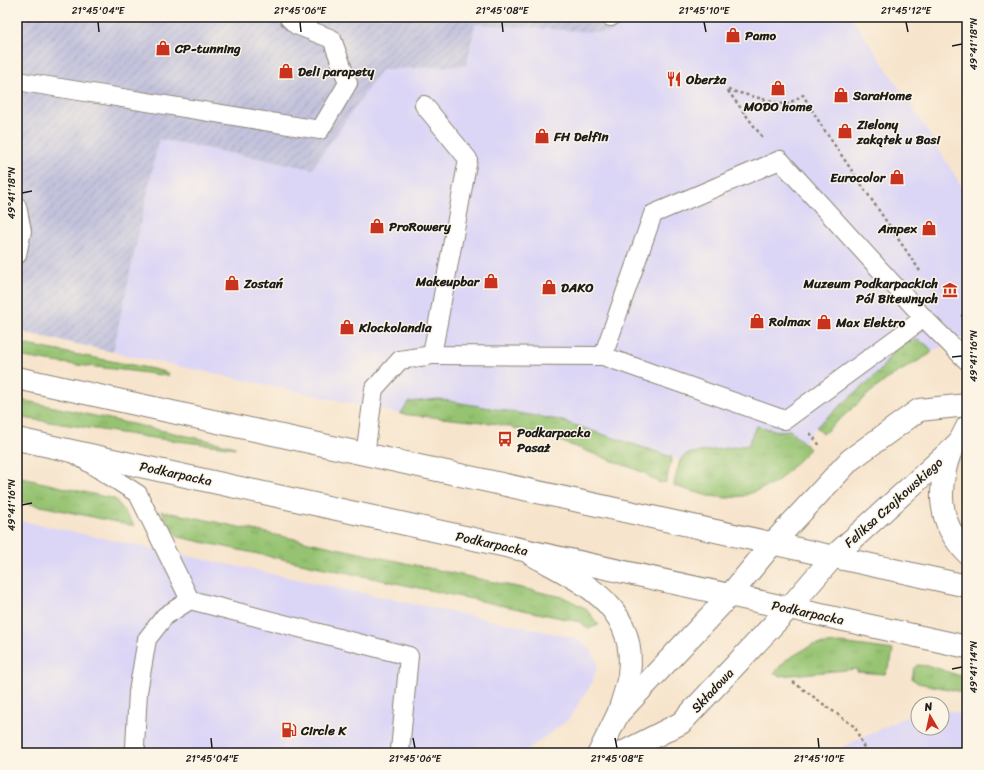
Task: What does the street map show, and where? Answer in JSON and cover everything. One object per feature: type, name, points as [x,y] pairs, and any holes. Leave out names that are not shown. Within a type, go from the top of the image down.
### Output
[{"type":"main road","points":[[17,378],[967,586]]},
{"type":"main road","points":[[618,714],[730,596],[773,543],[850,460],[919,410],[967,405]]},
{"type":"main road","name":"Feliksa Czajkowskiego","points":[[789,608],[833,557],[960,441],[967,427]]},
{"type":"main road","name":"Podkarpacka","points":[[17,439],[730,596],[967,646]]},
{"type":"main road","points":[[951,450],[944,469],[941,486],[942,502],[945,518],[954,536],[967,553]]},
{"type":"main road","points":[[524,550],[587,586],[602,597],[619,620],[627,641],[630,660],[626,686],[618,714],[599,753]]},
{"type":"main road","name":"Składowa","points":[[622,753],[681,723],[789,608]]},
{"type":"lane","points":[[17,81],[320,130],[348,83],[332,39],[296,25],[288,17]]},
{"type":"lane","points":[[424,105],[468,159],[432,356]]},
{"type":"lane","points":[[603,356],[653,214],[780,160],[924,318],[967,361]]},
{"type":"lane","points":[[17,206],[22,231],[17,255]]},
{"type":"lane","points":[[365,455],[374,389],[400,360],[432,356],[603,356],[785,420],[924,318]]},
{"type":"lane","points":[[67,450],[138,494],[190,600]]},
{"type":"lane","points":[[137,753],[135,746],[138,692],[147,639],[165,616],[190,600],[409,656],[400,750],[402,753]]},
{"type":"path","points":[[780,160],[728,90],[786,105],[803,95],[823,128],[921,273]]},
{"type":"path","points":[[957,313],[967,319]]},
{"type":"path","points":[[793,682],[855,727],[866,753]]},
{"type":"shaded area","points":[[17,17],[635,17],[608,33],[475,24],[467,65],[381,70],[312,169],[159,139],[113,352],[17,331]]},
{"type":"shaded area","points":[[635,17],[851,17],[911,105],[967,195],[967,336],[932,351],[927,345],[893,352],[879,372],[816,427],[803,443],[790,431],[778,431],[756,427],[748,445],[686,454],[680,460],[559,420],[438,399],[409,402],[400,414],[113,352],[159,139],[312,169],[381,69],[467,65],[474,24],[608,32]]},
{"type":"shaded area","points":[[17,520],[576,638],[591,649],[598,664],[591,685],[568,720],[523,753],[17,753]]},
{"type":"shaded area","points":[[950,711],[967,715],[967,753],[830,753],[910,715],[910,736],[950,736]]},
{"type":"green space","points":[[918,340],[927,345],[932,351],[930,354],[890,377],[823,434],[816,427],[879,372],[898,346],[905,342]]},
{"type":"green space","points":[[18,342],[153,369],[168,373],[169,375],[167,376],[74,365],[19,356]]},
{"type":"green space","points":[[17,399],[215,442],[235,448],[153,438],[17,417]]},
{"type":"green space","points":[[438,399],[559,420],[672,457],[666,482],[660,483],[645,473],[544,435],[492,423],[400,414],[409,402]]},
{"type":"green space","points":[[756,426],[778,431],[790,430],[810,449],[776,483],[743,496],[727,498],[709,496],[674,486],[680,460],[686,454],[748,445]]},
{"type":"green space","points":[[17,477],[115,499],[135,526],[17,501]]},
{"type":"green space","points":[[161,511],[563,597],[585,608],[599,625],[588,629],[580,622],[178,537]]},
{"type":"green space","points":[[841,643],[893,650],[891,661],[885,674],[857,672],[857,669],[779,676],[774,673],[786,660],[812,645]]},
{"type":"green space","points":[[917,665],[930,666],[967,678],[967,693],[918,683],[912,679],[914,668]]},
{"type":"place","name":"Pamo","points":[[733,35]]},
{"type":"place","name":"CP-tunning","points":[[163,48]]},
{"type":"place","name":"Deli parapety","points":[[286,71]]},
{"type":"place","name":"Oberża","points":[[674,79]]},
{"type":"place","name":"MODO home","points":[[778,88]]},
{"type":"place","name":"SaraHome","points":[[841,95]]},
{"type":"place","name":"Zielony zakątek u Basi","points":[[845,131]]},
{"type":"place","name":"FH Delfin","points":[[542,136]]},
{"type":"place","name":"Eurocolor","points":[[897,177]]},
{"type":"place","name":"ProRowery","points":[[377,226]]},
{"type":"place","name":"Ampex","points":[[929,228]]},
{"type":"place","name":"Makeupbar","points":[[491,281]]},
{"type":"place","name":"Zostań","points":[[232,283]]},
{"type":"place","name":"DAKO","points":[[549,287]]},
{"type":"place","name":"Muzeum Podkarpackich Pól Bitewnych","points":[[950,290]]},
{"type":"place","name":"Rolmax","points":[[757,321]]},
{"type":"place","name":"Max Elektro","points":[[824,322]]},
{"type":"place","name":"Klockolandia","points":[[347,327]]},
{"type":"place","name":"Podkarpacka Pasaż","points":[[505,439]]},
{"type":"place","name":"Circle K","points":[[289,730]]}]
